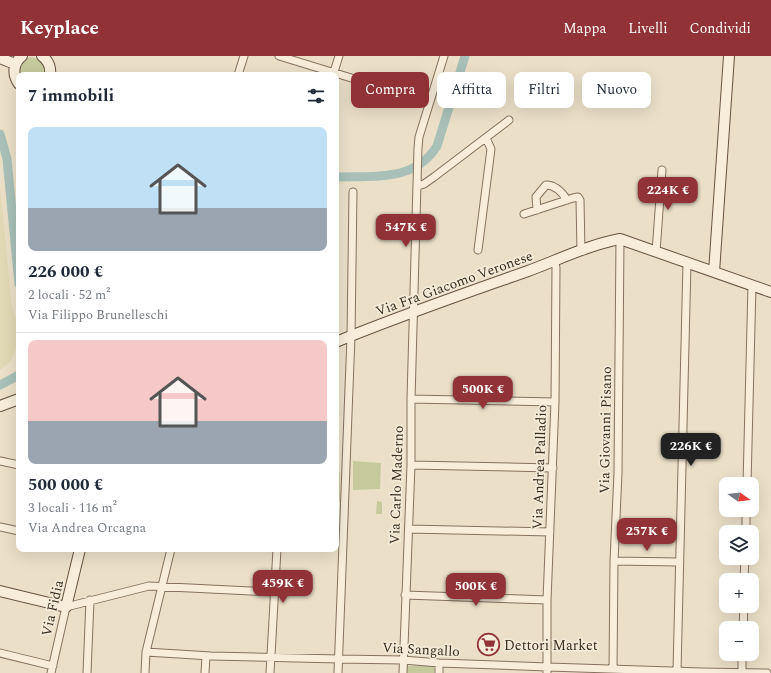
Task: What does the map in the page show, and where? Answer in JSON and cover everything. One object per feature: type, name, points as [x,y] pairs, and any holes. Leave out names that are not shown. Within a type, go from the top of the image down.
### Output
[{"type":"street","points":[[42,56],[49,63],[50,72]]},
{"type":"street","points":[[239,72],[244,56]]},
{"type":"street","points":[[279,56],[331,72]]},
{"type":"street","points":[[334,72],[339,56]]},
{"type":"street","name":"Via Carlo Maderno","points":[[403,673],[411,465],[411,399],[418,148],[419,137],[444,56]]},
{"type":"street","points":[[714,272],[729,56]]},
{"type":"street","points":[[0,58],[18,60],[14,70],[14,76],[16,79]]},
{"type":"street","points":[[339,75],[430,102]]},
{"type":"street","points":[[418,182],[424,184],[509,120]]},
{"type":"street","points":[[478,250],[491,149],[486,138]]},
{"type":"street","points":[[656,252],[662,170]]},
{"type":"street","points":[[537,210],[536,197],[546,185],[551,185],[562,191],[567,200]]},
{"type":"street","points":[[338,673],[350,336],[353,192]]},
{"type":"street","points":[[524,214],[578,197],[580,200],[581,251]]},
{"type":"street","points":[[620,239],[771,292]]},
{"type":"street","name":"Via Fra Giacomo Veronese","points":[[339,341],[413,312],[555,262],[581,251],[620,239]]},
{"type":"street","name":"Via Giovanni Pisano","points":[[613,669],[614,561],[618,473],[620,239]]},
{"type":"street","name":"Via Andrea Palladio","points":[[548,670],[548,600],[555,402],[555,262]]},
{"type":"street","points":[[677,671],[687,263]]},
{"type":"street","points":[[747,477],[752,286]]},
{"type":"street","points":[[411,399],[555,402]]},
{"type":"street","points":[[0,406],[16,400]]},
{"type":"street","points":[[0,461],[16,464]]},
{"type":"street","points":[[411,465],[553,468]]},
{"type":"street","points":[[0,527],[16,530]]},
{"type":"street","points":[[409,529],[550,532]]},
{"type":"street","name":"Via Fidia","points":[[52,670],[79,552]]},
{"type":"street","points":[[145,673],[146,652],[170,552]]},
{"type":"street","points":[[270,673],[277,552]]},
{"type":"street","points":[[614,561],[679,562]]},
{"type":"street","points":[[0,591],[66,607],[149,586],[274,592]]},
{"type":"street","points":[[405,596],[548,600]]},
{"type":"street","points":[[87,673],[90,600]]},
{"type":"street","name":"Via Sangallo","points":[[146,652],[206,656],[339,660],[403,660],[548,670],[613,669],[702,673],[767,673]]},
{"type":"street","points":[[0,653],[52,670]]},
{"type":"street","points":[[206,656],[206,673]]},
{"type":"street","points":[[742,661],[742,672]]},
{"type":"street","points":[[438,673],[439,663]]},
{"type":"shaded area","points":[[0,186],[12,307],[16,318],[16,349],[10,362],[0,370]]},
{"type":"green space","points":[[30,57],[40,60],[44,65],[45,72],[20,72],[25,60]]},
{"type":"green space","points":[[353,461],[381,463],[380,489],[353,490]]},
{"type":"green space","points":[[339,472],[340,472],[339,502]]},
{"type":"green space","points":[[377,501],[382,502],[382,514],[376,514]]},
{"type":"green space","points":[[407,666],[434,666],[434,673],[407,673]]},
{"type":"waterway","points":[[339,177],[392,175],[417,166],[428,158],[437,146],[465,56]]},
{"type":"waterway","points":[[0,134],[7,159],[16,253]]},
{"type":"waterway","points":[[0,385],[16,377]]},
{"type":"place","name":"Dettori Market","points":[[489,645]]}]
